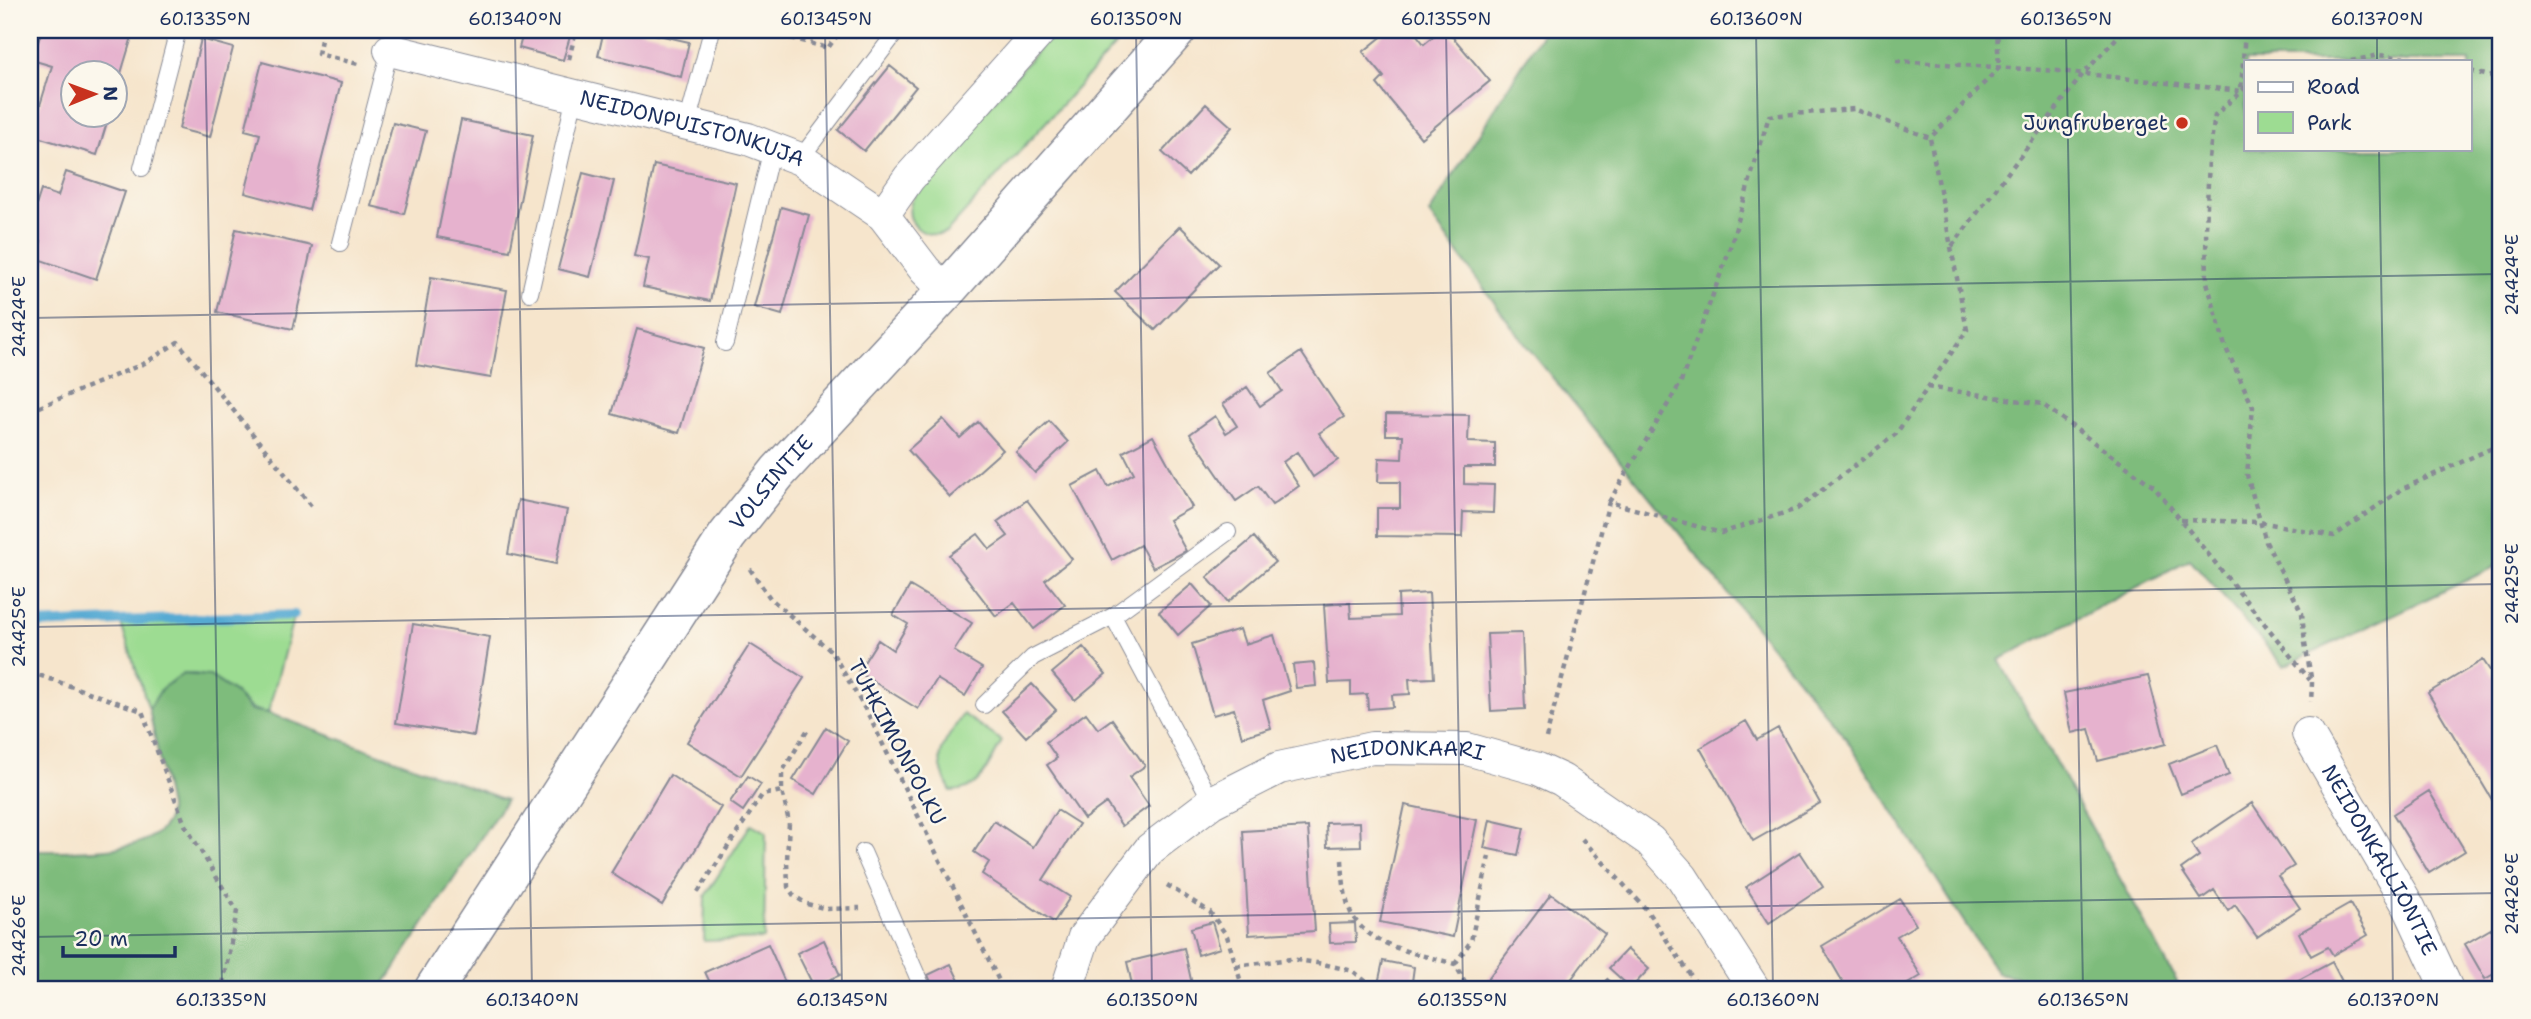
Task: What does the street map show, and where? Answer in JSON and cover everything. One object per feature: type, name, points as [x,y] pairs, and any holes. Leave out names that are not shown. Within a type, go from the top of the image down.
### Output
[{"type":"street","points":[[883,215],[909,178],[1041,30]]},
{"type":"street","name":"VOLSINTIE","points":[[434,989],[727,536],[778,472],[946,291],[1177,30]]},
{"type":"street","name":"NEIDONPUISTONKUJA","points":[[392,40],[575,96],[748,139],[786,154],[883,215],[925,270],[946,291]]},
{"type":"street","name":"NEIDONKALLIONTIE","points":[[2308,734],[2409,907],[2447,989]]},
{"type":"street","name":"NEIDONKAARI","points":[[1067,989],[1084,937],[1150,849],[1212,802],[1279,768],[1372,748],[1467,749],[1538,769],[1562,780],[1650,841],[1682,877],[1754,989]]},
{"type":"lane","points":[[142,168],[178,30]]},
{"type":"lane","points":[[687,124],[712,30]]},
{"type":"lane","points":[[725,343],[786,154],[897,31]]},
{"type":"lane","points":[[340,243],[392,40]]},
{"type":"lane","points":[[530,293],[575,96]]},
{"type":"lane","points":[[984,705],[1033,657],[1113,616],[1227,532]]},
{"type":"lane","points":[[1113,616],[1212,802]]},
{"type":"lane","points":[[863,852],[923,989]]},
{"type":"path","points":[[762,30],[828,48],[841,30]]},
{"type":"path","points":[[1930,138],[1999,68],[1997,30]]},
{"type":"path","points":[[1951,247],[2083,74],[2124,30]]},
{"type":"path","points":[[2241,91],[2245,30]]},
{"type":"path","points":[[2356,60],[2379,55],[2422,60]]},
{"type":"path","points":[[1896,61],[2083,74],[2241,91]]},
{"type":"path","points":[[2472,72],[2501,79]]},
{"type":"path","points":[[2244,89],[2216,114],[2209,158],[2207,282],[2225,346],[2253,407],[2247,475],[2260,522],[2266,542],[2302,613],[2312,683],[2308,734]]},
{"type":"path","points":[[1538,769],[1609,502],[1680,384],[1729,251],[1769,116],[1854,109],[1930,138]]},
{"type":"path","points":[[1609,502],[1721,533],[1797,509],[1896,434],[1967,330],[1930,138]]},
{"type":"path","points":[[30,411],[145,363],[178,342],[311,506]]},
{"type":"path","points":[[1927,387],[2042,404],[2154,487],[2312,683]]},
{"type":"path","points":[[2180,520],[2260,522],[2334,536],[2402,489],[2501,444]]},
{"type":"path","name":"TUHKIMONPOLKU","points":[[727,536],[770,598],[832,652],[869,716],[1003,989]]},
{"type":"path","points":[[30,672],[142,710],[185,825],[237,911],[222,989]]},
{"type":"path","points":[[807,730],[782,772],[782,791],[789,822],[786,860],[788,887],[794,896],[807,904],[827,909],[841,910],[886,904]]},
{"type":"path","points":[[698,892],[762,795],[782,791]]},
{"type":"path","points":[[1577,834],[1645,908],[1700,989]]},
{"type":"path","points":[[1455,964],[1471,942],[1489,856]]},
{"type":"path","points":[[1342,860],[1343,884],[1351,912],[1362,928],[1384,943],[1455,964],[1469,989]]},
{"type":"path","points":[[1137,866],[1210,912],[1227,936],[1242,989]]},
{"type":"path","points":[[1236,966],[1291,960],[1323,964],[1353,971],[1375,989]]},
{"type":"path","points":[[1599,989],[1609,979]]},
{"type":"green space","points":[[1055,30],[1129,30],[947,232],[932,234],[918,229],[910,218],[909,210],[920,187]]},
{"type":"green space","points":[[1544,30],[2501,30],[2501,564],[2284,666],[2190,559],[1999,660],[2181,989],[2089,989],[1997,973],[1845,737],[1525,344],[1429,214]]},
{"type":"green space","points":[[294,615],[268,713],[250,707],[218,682],[195,674],[175,679],[166,686],[149,709],[120,621]]},
{"type":"green space","points":[[183,674],[210,676],[235,693],[250,710],[268,713],[506,800],[381,989],[30,989],[30,851],[83,851],[124,847],[142,842],[156,834],[166,823],[169,807],[149,709],[162,688]]},
{"type":"green space","points":[[963,714],[1002,741],[977,782],[962,790],[951,791],[940,759],[945,743]]},
{"type":"green space","points":[[751,824],[766,832],[764,939],[704,941],[705,896]]},
{"type":"building","points":[[42,30],[134,30],[125,60],[60,60],[60,130],[105,130],[97,155],[31,135],[52,66],[32,60]]},
{"type":"building","points":[[515,30],[572,30],[563,60],[519,48],[523,33]]},
{"type":"building","points":[[604,30],[637,30],[689,42],[681,77],[598,56]]},
{"type":"building","points":[[1390,30],[1413,30],[1424,44],[1441,30],[1447,30],[1490,81],[1421,138],[1377,84],[1384,77],[1363,52]]},
{"type":"building","points":[[201,39],[233,48],[210,137],[179,129]]},
{"type":"building","points":[[262,62],[341,83],[309,210],[245,193],[260,134],[245,130]]},
{"type":"building","points":[[890,66],[916,87],[864,151],[838,130]]},
{"type":"building","points":[[1206,104],[1232,127],[1188,176],[1162,152]]},
{"type":"building","points":[[461,120],[533,135],[510,251],[437,237]]},
{"type":"building","points":[[393,123],[426,131],[404,214],[371,206]]},
{"type":"building","points":[[654,165],[736,183],[710,301],[643,287],[649,259],[634,256]]},
{"type":"building","points":[[66,172],[125,192],[96,279],[35,258],[41,241],[30,237],[30,225],[41,190],[58,196]]},
{"type":"building","points":[[583,173],[614,181],[590,277],[558,269]]},
{"type":"building","points":[[781,207],[809,215],[782,315],[754,307]]},
{"type":"building","points":[[1180,226],[1219,264],[1155,330],[1115,292]]},
{"type":"building","points":[[236,229],[312,246],[293,329],[217,312]]},
{"type":"building","points":[[431,277],[507,290],[491,378],[416,365]]},
{"type":"building","points":[[637,329],[704,348],[679,433],[612,414]]},
{"type":"building","points":[[1301,352],[1344,417],[1319,433],[1338,460],[1313,477],[1297,452],[1283,462],[1299,486],[1272,505],[1258,486],[1236,501],[1190,434],[1215,416],[1226,433],[1237,426],[1223,404],[1247,387],[1260,406],[1282,391],[1270,373]]},
{"type":"building","points":[[1386,414],[1469,415],[1468,442],[1495,443],[1495,467],[1464,467],[1464,484],[1494,485],[1493,513],[1463,512],[1462,537],[1377,536],[1377,508],[1400,508],[1400,482],[1378,482],[1379,458],[1402,459],[1403,435],[1386,435]]},
{"type":"building","points":[[943,419],[960,438],[978,422],[1003,450],[950,497],[908,450]]},
{"type":"building","points":[[1049,421],[1068,442],[1035,473],[1016,452]]},
{"type":"building","points":[[1153,436],[1192,507],[1169,520],[1186,551],[1153,568],[1140,545],[1112,560],[1072,486],[1100,471],[1108,487],[1134,473],[1123,452]]},
{"type":"building","points":[[518,500],[567,510],[556,564],[508,554]]},
{"type":"building","points":[[1027,500],[1072,559],[1045,580],[1065,605],[1034,629],[1014,603],[996,616],[949,555],[978,534],[990,549],[1008,536],[997,522]]},
{"type":"building","points":[[1254,537],[1275,562],[1228,602],[1207,577]]},
{"type":"building","points":[[1192,584],[1211,606],[1178,635],[1159,612]]},
{"type":"building","points":[[910,586],[972,623],[954,651],[982,668],[965,696],[937,679],[918,709],[858,672],[878,640],[893,650],[908,624],[893,615]]},
{"type":"building","points":[[1429,593],[1434,678],[1409,679],[1410,694],[1392,695],[1393,707],[1368,709],[1367,694],[1351,695],[1351,682],[1329,683],[1324,605],[1350,603],[1351,618],[1399,616],[1398,595]]},
{"type":"building","points":[[413,624],[490,637],[474,736],[396,723]]},
{"type":"building","points":[[1240,629],[1245,644],[1274,635],[1290,691],[1263,700],[1271,728],[1242,737],[1234,709],[1213,715],[1192,644]]},
{"type":"building","points":[[1522,633],[1525,709],[1491,711],[1487,634]]},
{"type":"building","points":[[750,644],[804,678],[741,776],[687,742]]},
{"type":"building","points":[[1083,647],[1106,674],[1075,700],[1052,673]]},
{"type":"building","points":[[2483,660],[2501,687],[2501,798],[2494,803],[2428,693]]},
{"type":"building","points":[[1314,663],[1316,686],[1296,688],[1293,665]]},
{"type":"building","points":[[2148,676],[2166,744],[2098,761],[2089,729],[2072,733],[2064,693]]},
{"type":"building","points":[[1032,684],[1056,710],[1026,737],[1002,711]]},
{"type":"building","points":[[1086,713],[1098,729],[1112,719],[1145,766],[1129,777],[1149,806],[1122,826],[1106,803],[1084,819],[1047,765],[1057,758],[1046,742]]},
{"type":"building","points":[[1746,721],[1757,740],[1778,728],[1820,803],[1753,841],[1700,748]]},
{"type":"building","points":[[826,727],[848,741],[816,794],[793,780]]},
{"type":"building","points":[[2217,745],[2229,775],[2181,794],[2169,764]]},
{"type":"building","points":[[670,775],[721,807],[662,905],[611,873]]},
{"type":"building","points":[[748,776],[761,784],[743,811],[730,802]]},
{"type":"building","points":[[2429,791],[2465,851],[2429,873],[2393,814]]},
{"type":"building","points":[[2252,803],[2294,866],[2278,876],[2300,908],[2257,937],[2235,905],[2228,911],[2214,890],[2201,899],[2181,869],[2199,856],[2191,844]]},
{"type":"building","points":[[1405,805],[1477,820],[1453,937],[1380,922]]},
{"type":"building","points":[[1057,810],[1079,824],[1043,880],[1070,897],[1054,922],[982,874],[989,862],[974,852],[994,821],[1033,847]]},
{"type":"building","points":[[1490,820],[1524,828],[1518,855],[1484,848]]},
{"type":"building","points":[[1360,822],[1361,846],[1327,847],[1326,823]]},
{"type":"building","points":[[1308,827],[1315,931],[1249,935],[1243,831]]},
{"type":"building","points":[[1800,852],[1823,887],[1769,923],[1746,887]]},
{"type":"building","points":[[1551,894],[1605,934],[1564,989],[1481,988]]},
{"type":"building","points":[[1900,899],[1916,925],[1897,936],[1921,976],[1899,989],[1847,989],[1822,946]]},
{"type":"building","points":[[2350,904],[2368,935],[2333,955],[2328,947],[2311,956],[2299,933]]},
{"type":"building","points":[[1212,922],[1220,948],[1198,955],[1191,928]]},
{"type":"building","points":[[1355,923],[1356,942],[1330,943],[1329,924]]},
{"type":"building","points":[[2501,923],[2501,970],[2485,979],[2465,944]]},
{"type":"building","points":[[824,940],[840,975],[814,987],[797,953]]},
{"type":"building","points":[[768,944],[788,989],[713,989],[705,972]]},
{"type":"building","points":[[1184,948],[1193,989],[1133,989],[1127,962]]},
{"type":"building","points":[[1627,949],[1649,969],[1631,988],[1609,968]]},
{"type":"building","points":[[1383,961],[1414,967],[1411,989],[1378,984]]},
{"type":"building","points":[[2332,962],[2346,989],[2289,989],[2287,986]]},
{"type":"building","points":[[951,964],[963,989],[934,989],[928,975]]},
{"type":"waterway","points":[[30,624],[294,615]]},
{"type":"place","name":"Jungfruberget","points":[[2182,123]]}]
